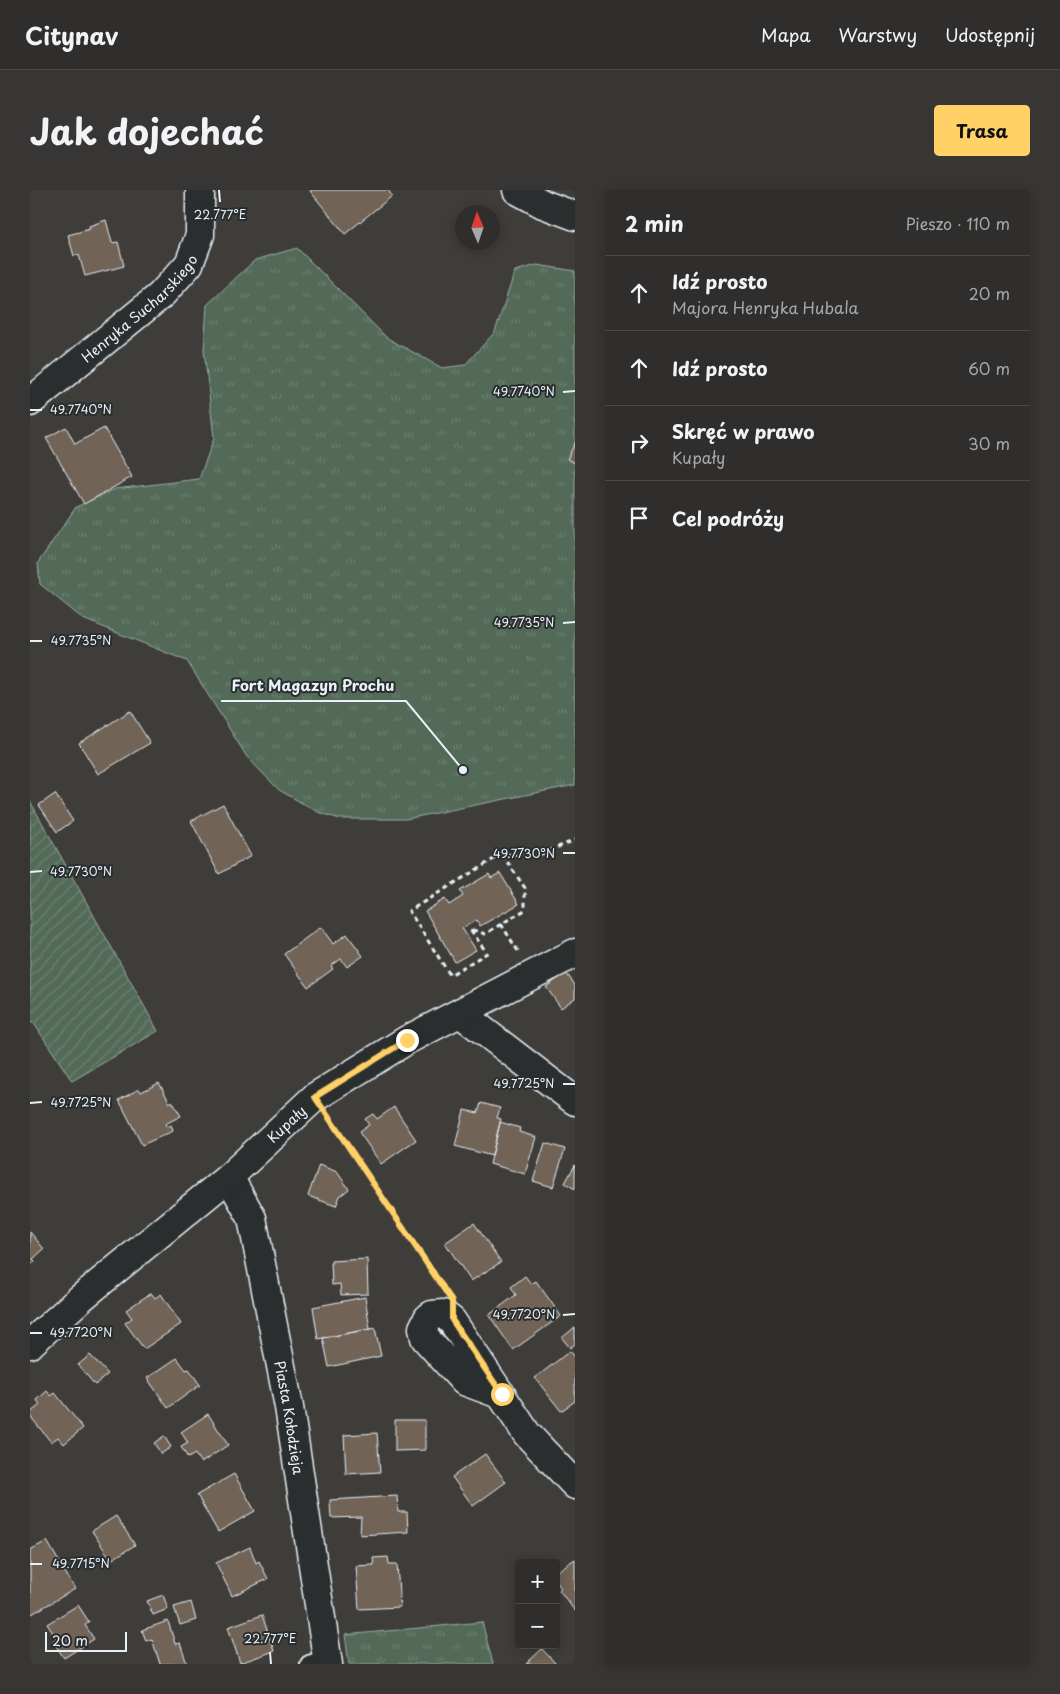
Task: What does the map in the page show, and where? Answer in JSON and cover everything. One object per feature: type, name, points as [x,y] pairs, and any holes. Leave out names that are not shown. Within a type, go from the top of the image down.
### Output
[{"type":"street","name":"Henryka Sucharskiego","points":[[30,402],[161,294],[189,264],[200,236],[200,190]]},
{"type":"street","points":[[516,190],[543,204],[575,216]]},
{"type":"street","name":"Kupały","points":[[30,1344],[81,1298],[229,1177],[315,1097],[407,1040],[575,954]]},
{"type":"street","points":[[460,1013],[575,1101]]},
{"type":"street","name":"Piasta Kołodzieja","points":[[229,1177],[252,1218],[290,1408],[322,1662]]},
{"type":"street","points":[[452,1320],[527,1434],[575,1485]]},
{"type":"path","points":[[502,854],[525,888],[525,910],[485,934],[470,929],[487,953],[450,975],[409,911],[502,854],[534,857],[575,840]]},
{"type":"path","points":[[501,924],[533,974]]},
{"type":"path","points":[[315,1097],[452,1301],[452,1320]]},
{"type":"green space","points":[[297,248],[387,338],[442,368],[465,365],[495,332],[515,271],[537,265],[575,271],[575,785],[406,819],[340,819],[318,812],[279,790],[247,757],[187,661],[83,619],[40,584],[38,563],[76,507],[115,489],[199,479],[214,438],[204,350],[207,305],[255,260]]},
{"type":"green space","points":[[30,801],[158,1031],[72,1081],[33,1022],[30,1024]]},
{"type":"green space","points":[[482,1622],[493,1664],[349,1664],[345,1635]]},
{"type":"building","points":[[388,190],[392,196],[345,234],[310,191]]},
{"type":"building","points":[[106,220],[112,243],[118,242],[124,266],[85,276],[79,255],[74,256],[68,235],[90,229],[89,226]]},
{"type":"building","points":[[66,427],[75,444],[104,428],[132,477],[84,504],[46,438]]},
{"type":"building","points":[[575,443],[575,463],[567,459]]},
{"type":"building","points":[[130,711],[150,743],[98,774],[79,743]]},
{"type":"building","points":[[55,794],[73,821],[57,832],[39,805]]},
{"type":"building","points":[[223,804],[251,856],[219,874],[191,821]]},
{"type":"building","points":[[500,873],[519,904],[480,926],[477,920],[462,928],[476,950],[455,962],[425,911],[445,899],[449,905],[463,896],[460,891],[489,874],[491,878]]},
{"type":"building","points":[[321,927],[333,944],[347,934],[363,956],[347,967],[341,959],[331,966],[333,969],[308,987],[284,954]]},
{"type":"building","points":[[566,973],[575,985],[575,998],[561,1008],[546,987]]},
{"type":"building","points":[[159,1083],[170,1103],[172,1101],[181,1116],[165,1124],[167,1127],[171,1125],[173,1131],[142,1145],[119,1100],[139,1089],[141,1092]]},
{"type":"building","points":[[481,1103],[500,1108],[497,1118],[501,1119],[492,1156],[455,1146],[464,1110],[478,1113]]},
{"type":"building","points":[[394,1107],[416,1140],[381,1164],[359,1132],[369,1125],[365,1119],[373,1114],[377,1119]]},
{"type":"building","points":[[500,1122],[520,1128],[519,1132],[536,1137],[525,1174],[490,1164]]},
{"type":"building","points":[[545,1143],[565,1149],[553,1187],[533,1181]]},
{"type":"building","points":[[319,1165],[337,1172],[349,1189],[340,1196],[336,1206],[308,1196]]},
{"type":"building","points":[[575,1165],[575,1189],[565,1183]]},
{"type":"building","points":[[474,1223],[501,1262],[471,1281],[445,1243]]},
{"type":"building","points":[[30,1232],[44,1249],[33,1259],[35,1261],[30,1266]]},
{"type":"building","points":[[367,1259],[368,1294],[341,1295],[340,1284],[332,1285],[331,1261]]},
{"type":"building","points":[[525,1276],[531,1284],[536,1281],[561,1316],[513,1350],[489,1315],[516,1295],[511,1287]]},
{"type":"building","points":[[151,1293],[155,1298],[161,1294],[181,1324],[144,1349],[125,1323],[132,1318],[126,1310]]},
{"type":"building","points":[[365,1297],[370,1329],[318,1339],[313,1307]]},
{"type":"building","points":[[575,1327],[575,1344],[570,1348],[562,1338]]},
{"type":"building","points":[[375,1328],[381,1356],[329,1367],[323,1338]]},
{"type":"building","points":[[570,1351],[575,1357],[575,1401],[561,1411],[535,1378]]},
{"type":"building","points":[[90,1355],[108,1374],[95,1385],[78,1365]]},
{"type":"building","points":[[177,1358],[186,1370],[189,1369],[200,1385],[168,1408],[147,1378]]},
{"type":"building","points":[[47,1391],[51,1396],[55,1393],[83,1428],[64,1444],[58,1437],[51,1442],[30,1416],[30,1413],[40,1405],[37,1400]]},
{"type":"building","points":[[208,1414],[228,1445],[201,1463],[195,1454],[188,1458],[181,1447],[188,1443],[181,1432]]},
{"type":"building","points":[[395,1420],[425,1420],[425,1450],[395,1451]]},
{"type":"building","points":[[377,1433],[380,1472],[346,1474],[344,1435]]},
{"type":"building","points":[[164,1436],[171,1447],[161,1454],[154,1443]]},
{"type":"building","points":[[485,1454],[506,1482],[473,1506],[452,1477]]},
{"type":"building","points":[[234,1474],[255,1511],[218,1532],[197,1495]]},
{"type":"building","points":[[397,1496],[398,1512],[407,1512],[408,1532],[360,1535],[361,1517],[331,1518],[330,1500]]},
{"type":"building","points":[[116,1516],[135,1545],[111,1560],[92,1531]]},
{"type":"building","points":[[47,1541],[75,1589],[30,1615],[30,1550]]},
{"type":"building","points":[[250,1547],[256,1563],[259,1561],[268,1579],[232,1596],[216,1563]]},
{"type":"building","points":[[388,1557],[389,1564],[397,1564],[400,1607],[359,1609],[356,1566],[374,1565],[373,1558]]},
{"type":"building","points":[[575,1559],[575,1611],[560,1591],[560,1569]]},
{"type":"building","points":[[163,1595],[168,1609],[153,1615],[147,1601]]},
{"type":"building","points":[[191,1602],[196,1620],[180,1625],[174,1607]]},
{"type":"building","points":[[78,1605],[89,1622],[85,1625],[94,1639],[64,1658],[53,1641],[57,1639],[47,1624]]},
{"type":"building","points":[[262,1615],[274,1651],[240,1663],[228,1627]]},
{"type":"building","points":[[168,1621],[175,1644],[180,1643],[187,1664],[160,1664],[152,1639],[146,1641],[142,1630]]},
{"type":"building","points":[[542,1649],[556,1664],[526,1664]]},
{"type":"place","name":"Fort Magazyn Prochu","points":[[463,770]]},
{"type":"route","points":[[407,1040],[315,1097],[452,1301],[452,1320],[502,1394]]}]
